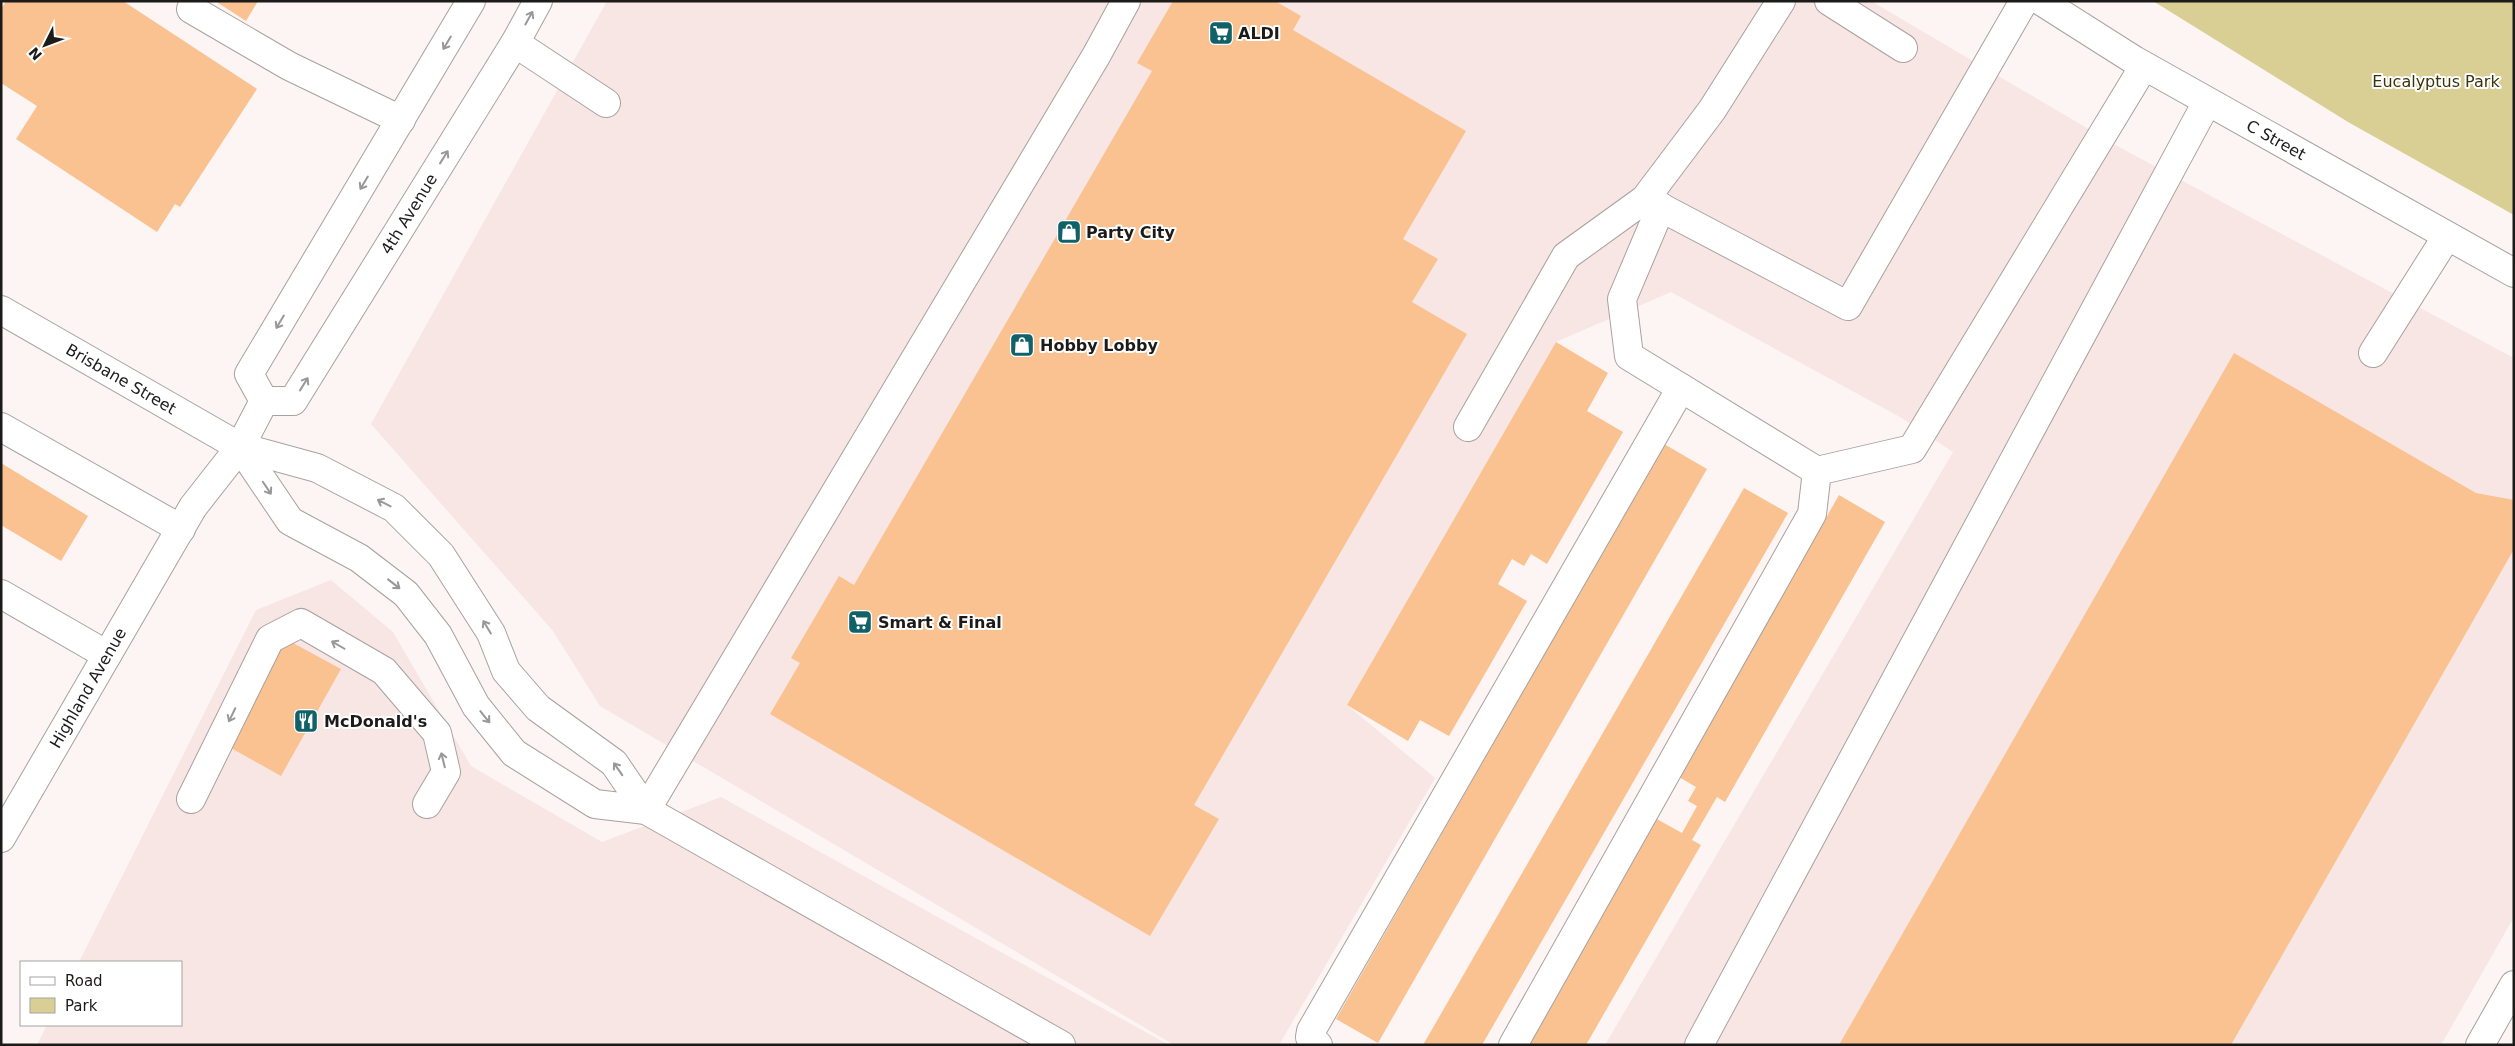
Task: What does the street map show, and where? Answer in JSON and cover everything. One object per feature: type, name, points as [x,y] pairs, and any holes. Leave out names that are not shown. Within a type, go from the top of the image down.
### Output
[{"type":"main road","points":[[1,427],[178,534],[193,507],[240,447],[264,401],[249,374],[471,1]]},
{"type":"main road","name":"4th Avenue","points":[[264,401],[293,401],[515,43],[538,1]]},
{"type":"main road","points":[[646,810],[1082,80],[1126,1]]},
{"type":"main road","points":[[1781,1],[1653,203],[1622,299],[1629,356],[1817,471],[1912,449],[2144,66]]},
{"type":"main road","points":[[1829,1],[1903,48]]},
{"type":"main road","points":[[1653,203],[1848,306],[2024,1]]},
{"type":"main road","name":"C Street","points":[[2041,1],[2144,66],[2206,102],[2514,273]]},
{"type":"main road","points":[[191,9],[289,66],[401,120]]},
{"type":"main road","points":[[515,43],[606,103]]},
{"type":"main road","points":[[1699,1045],[2206,102]]},
{"type":"main road","points":[[1468,427],[1566,256],[1653,203]]},
{"type":"main road","points":[[2373,353],[2447,236]]},
{"type":"main road","name":"Brisbane Street","points":[[1,310],[240,447]]},
{"type":"main road","points":[[1318,1045],[1310,1037],[1311,1031],[1681,388]]},
{"type":"main road","points":[[240,447],[317,468],[394,508],[441,555],[490,633],[506,671],[538,708],[614,763],[646,810]]},
{"type":"main road","points":[[240,447],[290,521],[359,558],[406,594],[438,635],[476,706],[514,753],[595,804],[646,810],[1062,1045]]},
{"type":"main road","points":[[1512,1045],[1812,514],[1817,471]]},
{"type":"main road","name":"Highland Avenue","points":[[1,838],[178,534]]},
{"type":"main road","points":[[1,594],[106,655]]},
{"type":"main road","points":[[191,799],[270,639],[301,623],[384,671],[437,733],[446,772],[427,804]]},
{"type":"main road","points":[[2480,1045],[2514,985]]},
{"type":"shaded area","points":[[607,1],[1871,1],[2119,147],[2514,358],[2514,917],[2441,1045],[1605,1045],[1953,452],[1900,417],[1671,292],[1556,342],[1347,705],[1435,778],[1279,1045],[1174,1045],[600,706],[553,631],[371,424]]},
{"type":"shaded area","points":[[331,580],[393,632],[471,766],[602,842],[721,797],[1169,1045],[37,1045],[46,1026],[182,1026],[182,961],[80,961],[256,610]]},
{"type":"green space","name":"Eucalyptus Park","points":[[2153,1],[2514,1],[2514,215],[2348,122]]},
{"type":"building","points":[[6,1],[123,1],[257,89],[180,207],[175,204],[157,232],[16,139],[37,106],[1,83],[1,9]]},
{"type":"building","points":[[215,1],[258,1],[246,21]]},
{"type":"building","points":[[1173,1],[1275,1],[1301,16],[1293,30],[1466,131],[1403,239],[1438,259],[1412,302],[1467,334],[1194,805],[1219,819],[1150,936],[770,714],[800,663],[791,658],[839,576],[854,585],[1152,71],[1137,63]]},
{"type":"building","points":[[1556,342],[1608,373],[1587,411],[1623,432],[1547,564],[1531,554],[1524,566],[1512,559],[1498,584],[1527,601],[1449,736],[1420,720],[1408,741],[1347,705]]},
{"type":"building","points":[[2234,353],[2476,493],[2514,500],[2514,549],[2231,1045],[1839,1045]]},
{"type":"building","points":[[1664,444],[1707,469],[1378,1043],[1336,1019]]},
{"type":"building","points":[[1,463],[88,516],[61,561],[1,525]]},
{"type":"building","points":[[1744,488],[1788,513],[1482,1045],[1423,1045]]},
{"type":"building","points":[[1839,495],[1885,522],[1725,802],[1717,797],[1692,840],[1701,845],[1586,1045],[1526,1045],[1655,818],[1682,833],[1697,806],[1688,801],[1696,787],[1679,777]]},
{"type":"building","points":[[293,643],[341,669],[281,776],[222,743],[277,649]]},
{"type":"place","name":"ALDI","points":[[1221,33]]},
{"type":"place","name":"Party City","points":[[1069,232]]},
{"type":"place","name":"Hobby Lobby","points":[[1022,345]]},
{"type":"place","name":"Smart & Final","points":[[860,622]]},
{"type":"place","name":"McDonald's","points":[[306,721]]}]
